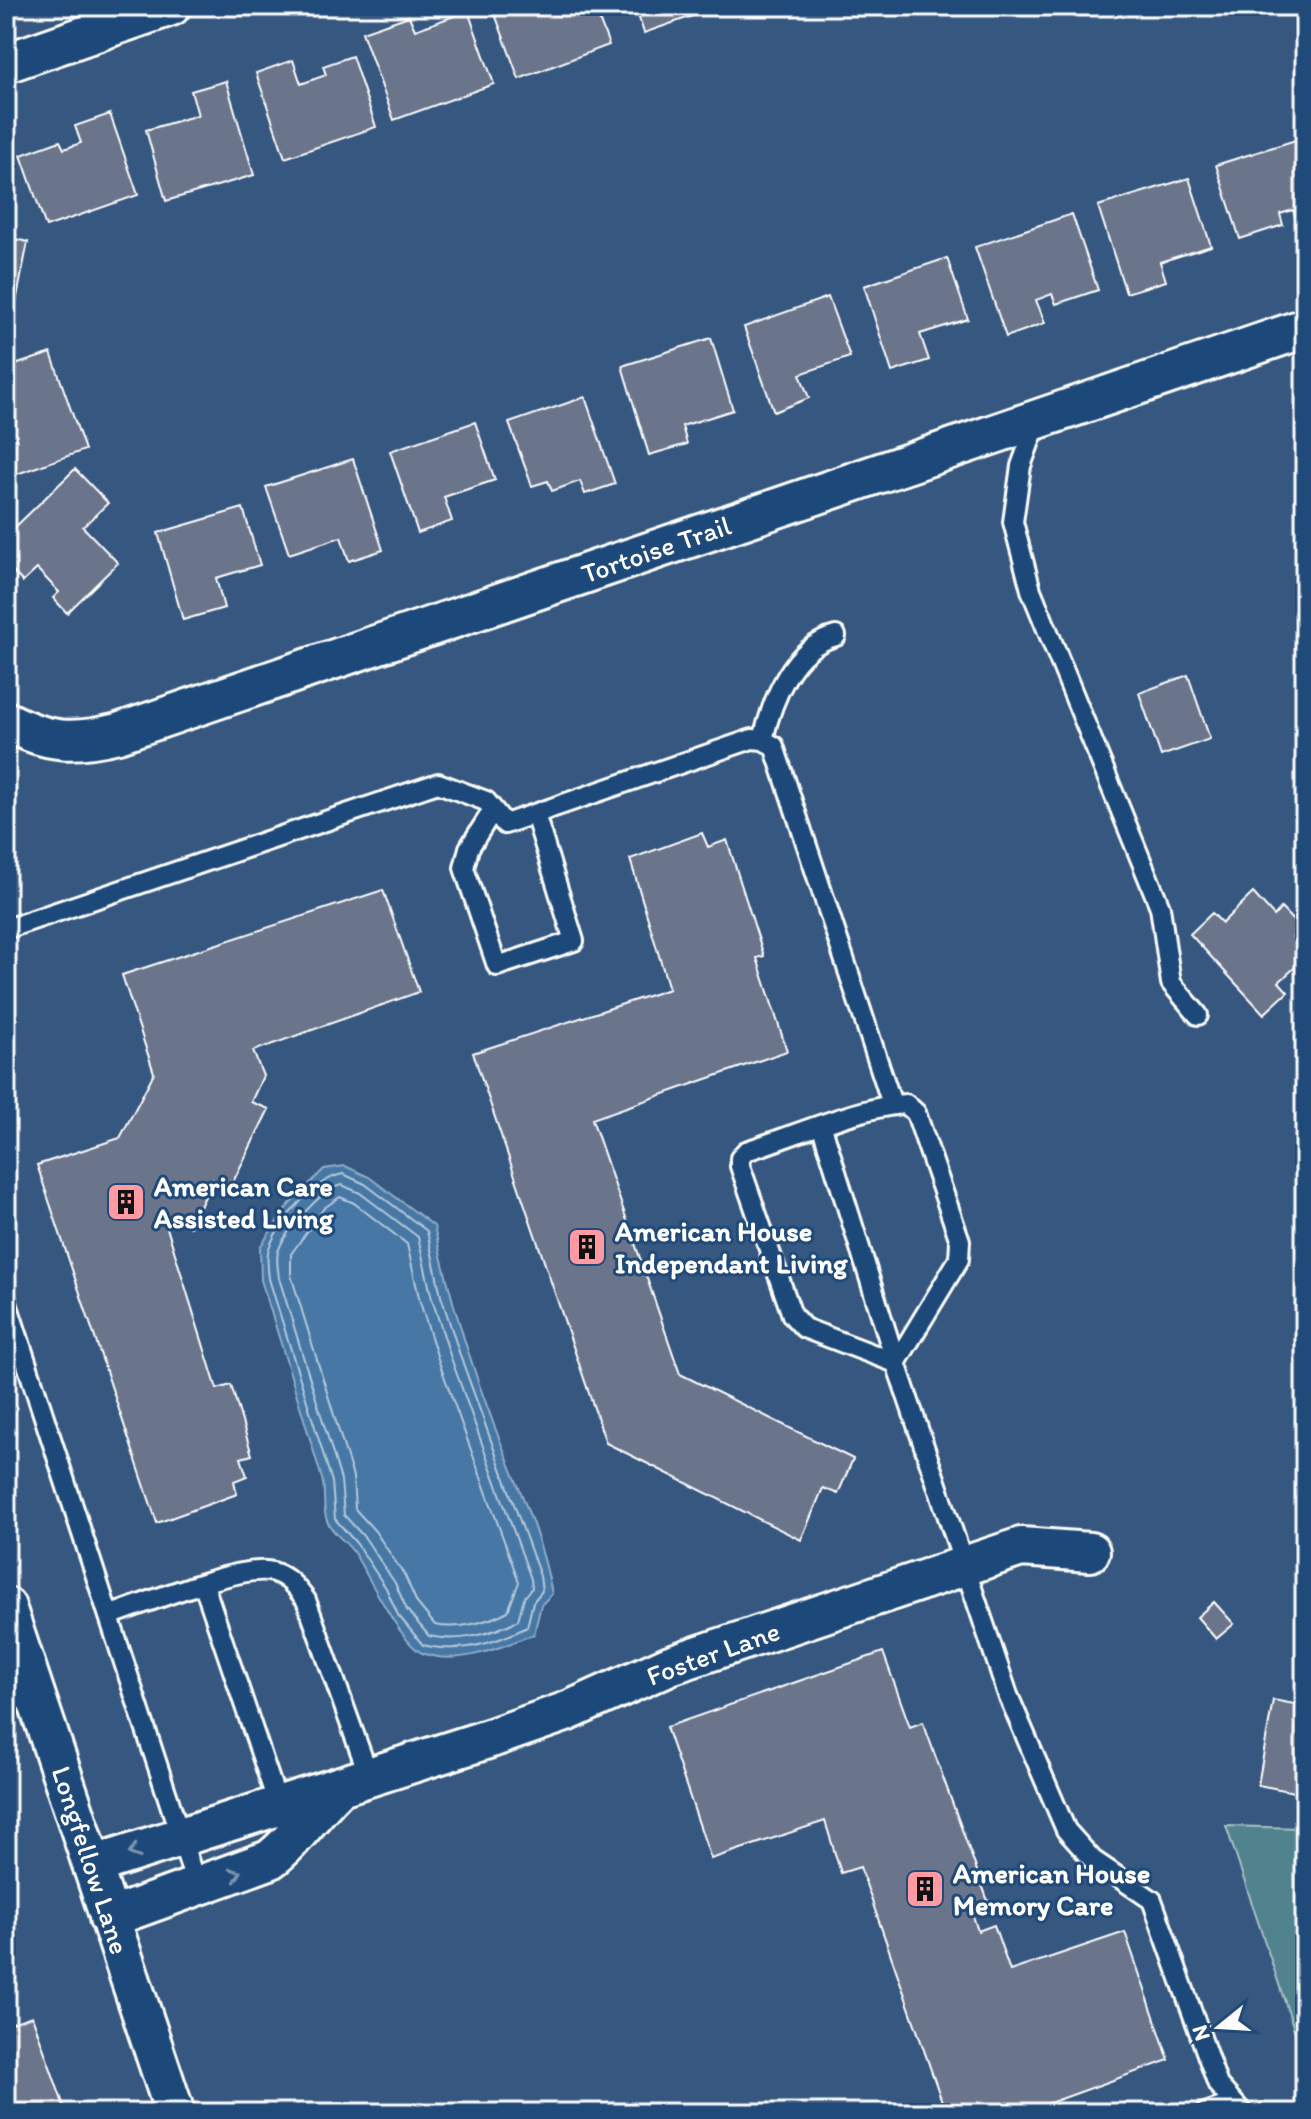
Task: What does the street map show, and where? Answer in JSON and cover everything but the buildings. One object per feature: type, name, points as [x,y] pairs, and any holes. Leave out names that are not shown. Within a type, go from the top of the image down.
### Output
[{"type":"street","points":[[6,63],[171,6]]},
{"type":"street","name":"Tortoise Trail","points":[[6,721],[41,738],[80,742],[118,733],[1305,328]]},
{"type":"street","name":"Foster Lane","points":[[93,1865],[182,1837],[285,1822],[355,1781],[555,1716],[670,1665],[1021,1547],[1090,1552]]},
{"type":"street","name":"Longfellow Lane","points":[[6,1607],[21,1698],[93,1865],[175,2113]]},
{"type":"street","name":"Foster Lane","points":[[109,1918],[269,1860],[285,1849],[285,1822]]},
{"type":"lane","points":[[1038,419],[1021,466],[1013,522],[1031,590],[1160,907],[1171,983],[1198,1015]]},
{"type":"lane","points":[[763,740],[768,717],[804,652],[823,639],[836,636]]},
{"type":"lane","points":[[6,929],[438,783],[486,801],[505,824],[752,739],[763,740],[774,746],[892,1104]]},
{"type":"lane","points":[[493,810],[469,848],[464,868],[497,966],[574,941],[535,814]]},
{"type":"lane","points":[[892,1104],[906,1104],[916,1113],[960,1241],[959,1259],[896,1363],[804,1328],[792,1315],[740,1166],[740,1158],[746,1151],[892,1104]]},
{"type":"lane","points":[[822,1127],[896,1363],[1008,1695],[1066,1830],[1093,1860],[1152,1900],[1218,2085],[1239,2108]]},
{"type":"lane","points":[[6,1300],[197,1887]]},
{"type":"lane","points":[[111,1615],[243,1572],[270,1571],[290,1580],[306,1600],[355,1781]]},
{"type":"lane","points":[[204,1585],[285,1822]]},
{"type":"lane","points":[[1205,2113],[1239,2108]]},
{"type":"green space","points":[[1226,1826],[1305,1828],[1305,2062]]},
{"type":"water","points":[[345,1166],[369,1177],[434,1226],[468,1351],[542,1551],[552,1594],[541,1605],[534,1634],[479,1654],[436,1657],[414,1647],[395,1624],[354,1553],[327,1521],[322,1479],[261,1280],[260,1247],[287,1207],[324,1169]]},
{"type":"place","name":"American Care Assisted Living","points":[[126,1202]]},
{"type":"place","name":"American House Independant Living","points":[[587,1247]]},
{"type":"place","name":"American House Memory Care","points":[[925,1889]]}]
